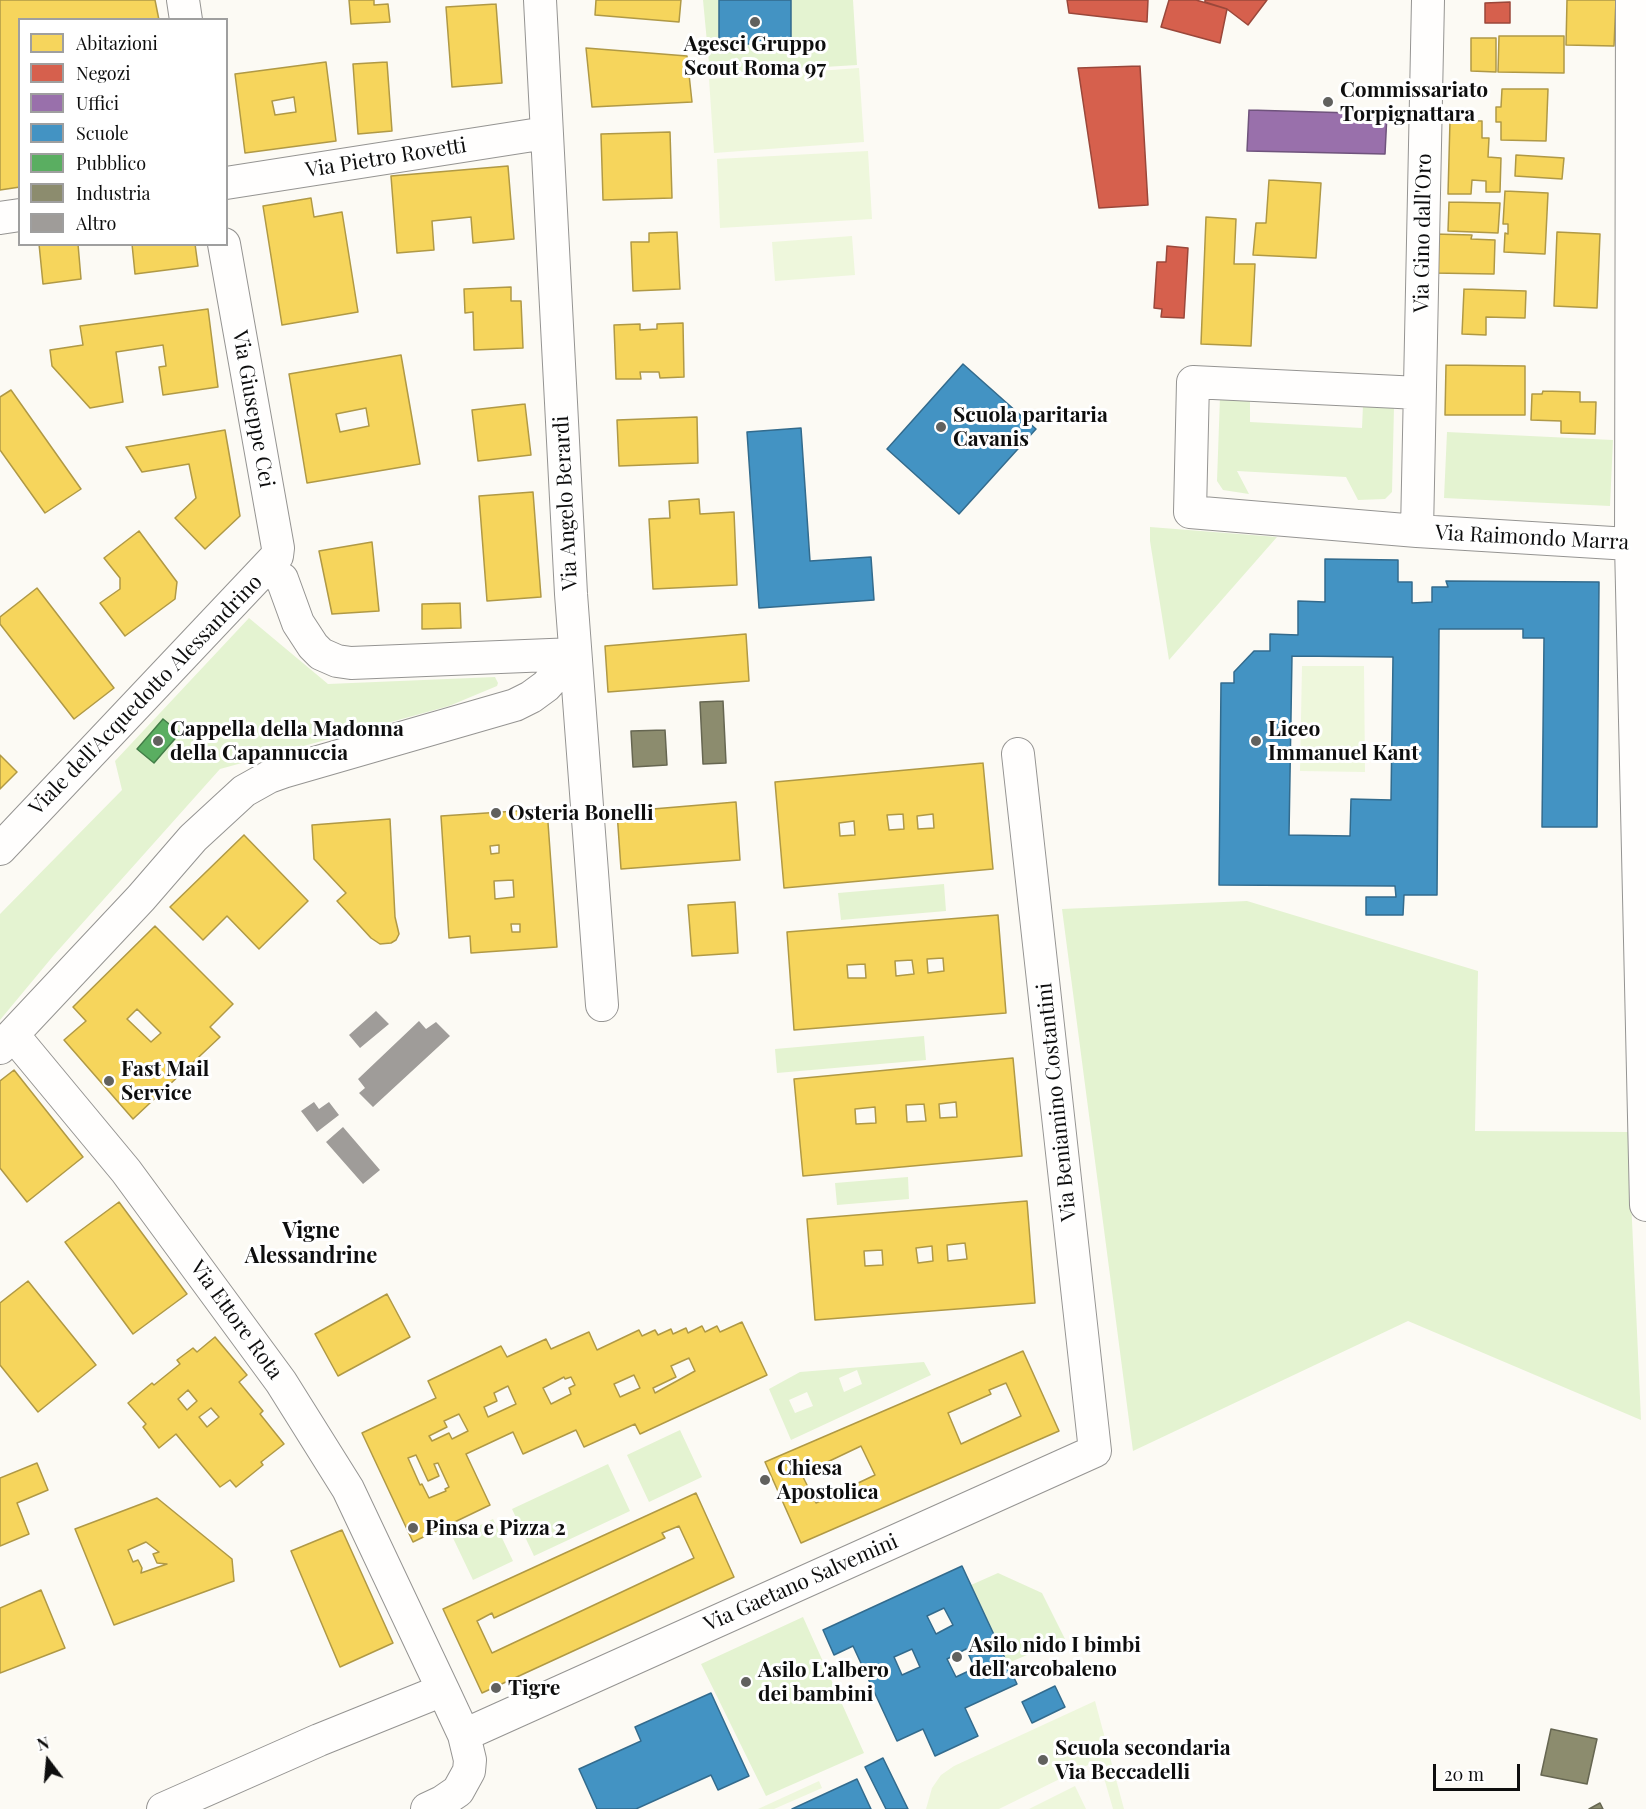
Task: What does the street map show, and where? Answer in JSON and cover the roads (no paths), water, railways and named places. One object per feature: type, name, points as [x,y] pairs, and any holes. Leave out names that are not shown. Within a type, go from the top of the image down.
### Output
[{"type":"street","points":[[183,0],[186,18]]},
{"type":"street","name":"Via Angelo Berardi","points":[[540,0],[575,654],[603,1005]]},
{"type":"street","name":"Via Gino dall'Oro","points":[[1417,531],[1428,0]]},
{"type":"street","points":[[1632,0],[1646,1205]]},
{"type":"street","name":"Via Pietro Rovetti","points":[[228,183],[546,133]]},
{"type":"street","points":[[0,218],[18,215]]},
{"type":"street","name":"Via Giuseppe Cei","points":[[224,246],[278,548],[277,556],[266,569]]},
{"type":"street","name":"Via Raimondo Marra","points":[[1419,393],[1193,382],[1190,512],[1417,531],[1639,544]]},
{"type":"street","name":"Viale dell'Acquedotto Alessandrino","points":[[0,849],[266,569],[282,579],[307,639],[316,651],[331,660],[351,663],[575,654]]},
{"type":"street","points":[[7,1042],[141,898],[193,838],[232,800],[269,777],[283,772],[458,723],[523,702],[546,686],[575,654]]},
{"type":"street","name":"Via Beniamino Costantini","points":[[1018,754],[1095,1451]]},
{"type":"street","name":"Via Ettore Rota","points":[[7,1042],[126,1171],[281,1382],[348,1489],[464,1735],[470,1760],[469,1771],[464,1782],[449,1797],[427,1809]]},
{"type":"street","name":"Via Gaetano Salvemini","points":[[464,1735],[1095,1451]]},
{"type":"street","points":[[168,1808],[319,1740],[443,1690]]},
{"type":"place","name":"Agesci Gruppo Scout Roma 97","points":[[755,22]]},
{"type":"place","name":"Commissariato Torpignattara","points":[[1328,102]]},
{"type":"place","name":"Scuola paritaria Cavanis","points":[[941,427]]},
{"type":"place","name":"Cappella della Madonna della Capannuccia","points":[[158,741]]},
{"type":"place","name":"Liceo Immanuel Kant","points":[[1256,741]]},
{"type":"place","name":"Osteria Bonelli","points":[[496,813]]},
{"type":"place","name":"Fast Mail Service","points":[[109,1081]]},
{"type":"place","name":"Chiesa Apostolica","points":[[765,1480]]},
{"type":"place","name":"Pinsa e Pizza 2","points":[[413,1528]]},
{"type":"place","name":"Asilo nido I bimbi dell'arcobaleno","points":[[957,1657]]},
{"type":"place","name":"Asilo L'albero dei bambini","points":[[746,1682]]},
{"type":"place","name":"Tigre","points":[[496,1688]]},
{"type":"place","name":"Scuola secondaria Via Beccadelli","points":[[1043,1760]]},
{"type":"district","name":"Vigne Alessandrine","points":[[311,1244]]}]
